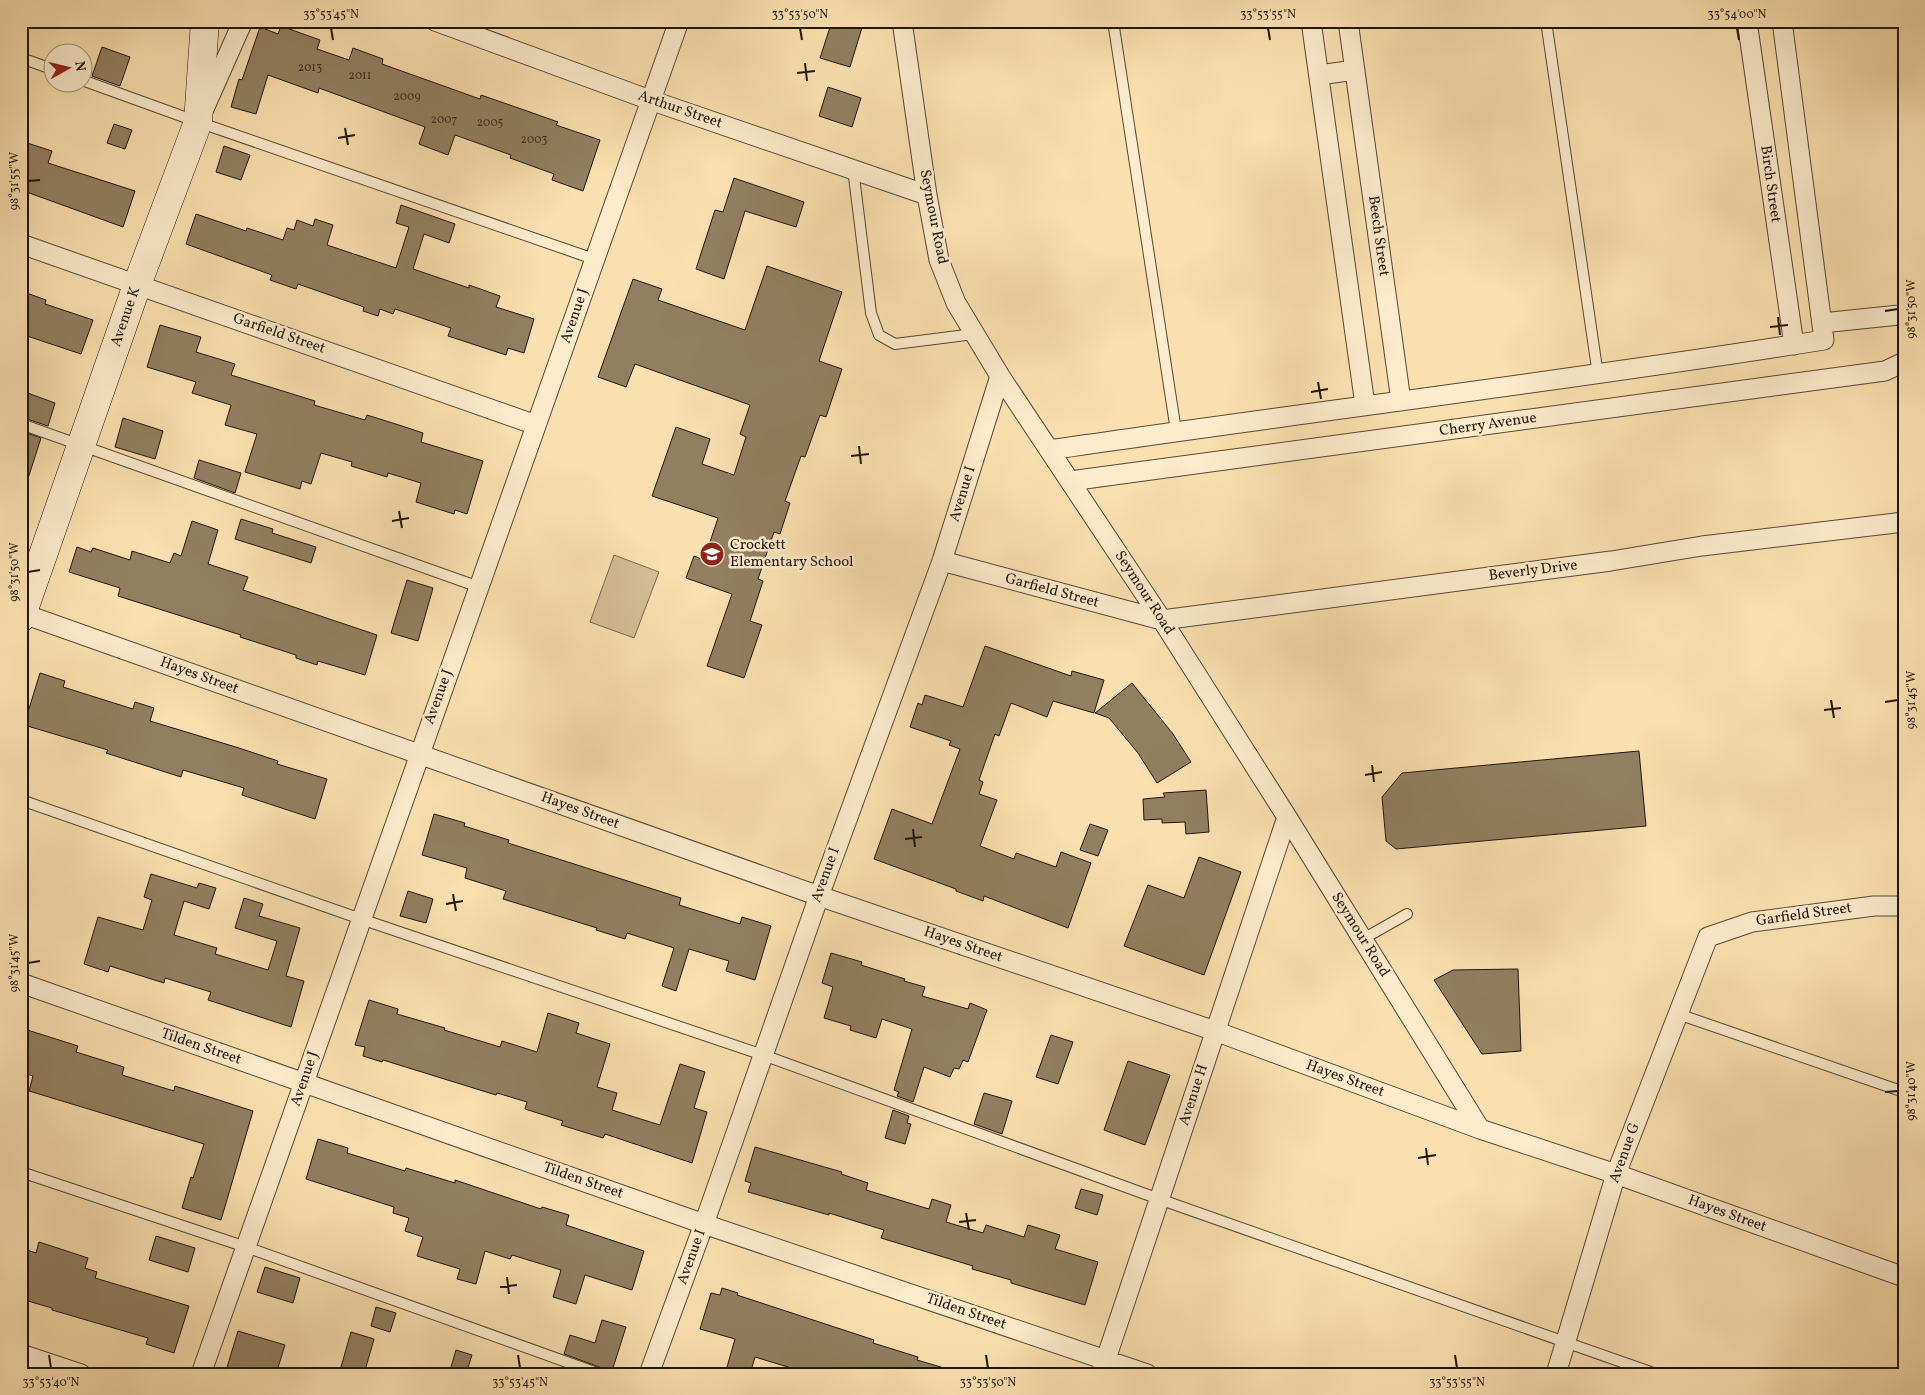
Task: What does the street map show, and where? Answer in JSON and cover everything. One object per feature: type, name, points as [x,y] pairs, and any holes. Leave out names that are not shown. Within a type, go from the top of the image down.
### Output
[{"type":"street","points":[[198,122],[205,21]]},
{"type":"street","name":"Avenue K","points":[[22,615],[137,285],[198,122],[243,21]]},
{"type":"street","name":"Arthur Street","points":[[435,21],[650,100],[927,194]]},
{"type":"street","name":"Avenue J","points":[[201,1374],[678,21]]},
{"type":"street","name":"Seymour Road","points":[[902,21],[927,194],[939,260],[956,303],[1000,376],[1162,620],[1287,816],[1480,1129]]},
{"type":"street","points":[[1311,21],[1365,405]]},
{"type":"street","name":"Beech Street","points":[[1348,21],[1401,401]]},
{"type":"street","points":[[1782,21],[1823,332]]},
{"type":"street","name":"Birch Street","points":[[1752,22],[1794,345]]},
{"type":"street","points":[[1319,75],[1355,70]]},
{"type":"street","name":"Garfield Street","points":[[21,244],[536,425]]},
{"type":"street","points":[[1049,450],[1365,405],[1598,375],[1794,345],[1823,332],[1899,315],[1904,317]]},
{"type":"street","name":"Cherry Avenue","points":[[1070,481],[1885,371],[1904,362]]},
{"type":"street","name":"Avenue I","points":[[650,1374],[819,896],[942,561],[1000,376]]},
{"type":"street","name":"Beverly Drive","points":[[1162,620],[1611,561],[1702,546],[1904,522]]},
{"type":"street","name":"Garfield Street","points":[[942,561],[1162,620]]},
{"type":"street","name":"Hayes Street","points":[[22,615],[819,896],[1215,1031],[1480,1129],[1616,1174],[1904,1277]]},
{"type":"street","name":"Avenue H","points":[[1104,1367],[1287,816]]},
{"type":"street","name":"Garfield Street","points":[[1708,938],[1752,922],[1874,906],[1904,906]]},
{"type":"street","name":"Avenue G","points":[[1556,1374],[1616,1174],[1708,938]]},
{"type":"street","name":"Tilden Street","points":[[21,983],[1104,1367],[1147,1374]]},
{"type":"street","points":[[21,1354],[81,1374]]},
{"type":"lane","points":[[1113,21],[1176,431]]},
{"type":"lane","points":[[1546,21],[1598,375]]},
{"type":"lane","points":[[21,58],[42,65]]},
{"type":"lane","points":[[92,84],[594,259]]},
{"type":"lane","points":[[853,169],[871,313],[880,335],[895,344],[974,334]]},
{"type":"lane","points":[[21,424],[479,587]]},
{"type":"lane","points":[[21,800],[361,919],[763,1055],[1159,1199],[1656,1374]]},
{"type":"lane","points":[[1363,939],[1408,914]]},
{"type":"lane","points":[[1678,1014],[1904,1092]]},
{"type":"lane","points":[[21,1172],[246,1247],[600,1374]]},
{"type":"shaded area","points":[[614,555],[659,572],[634,638],[590,622]]},
{"type":"building","points":[[832,21],[864,21],[850,67],[820,58]]},
{"type":"building","points":[[281,26],[320,40],[317,49],[349,60],[353,48],[383,59],[382,64],[480,99],[481,95],[527,111],[558,122],[556,125],[600,140],[583,191],[552,180],[554,174],[510,158],[511,155],[455,135],[448,155],[419,144],[425,127],[319,88],[318,93],[268,75],[256,114],[231,107],[239,79],[242,80],[260,27],[278,34]]},
{"type":"building","points":[[102,47],[130,57],[120,86],[92,76]]},
{"type":"building","points":[[828,87],[861,98],[852,127],[819,116]]},
{"type":"building","points":[[114,124],[132,130],[125,149],[107,143]]},
{"type":"building","points":[[21,141],[52,151],[48,163],[135,191],[123,227],[21,190]]},
{"type":"building","points":[[224,146],[250,155],[241,180],[216,172]]},
{"type":"building","points":[[734,178],[804,202],[796,227],[745,211],[724,279],[696,269],[715,210],[723,212]]},
{"type":"building","points":[[401,205],[455,224],[449,243],[424,234],[413,269],[469,288],[469,285],[500,296],[496,307],[534,319],[524,353],[508,348],[506,355],[448,336],[451,328],[395,309],[393,314],[380,309],[378,316],[363,311],[364,307],[298,284],[296,289],[270,280],[272,275],[186,244],[196,214],[246,231],[247,228],[283,240],[287,228],[294,230],[297,220],[313,226],[315,219],[333,225],[327,245],[396,268],[409,227],[396,223]]},
{"type":"building","points":[[767,266],[842,292],[819,361],[842,369],[826,417],[820,415],[805,457],[801,456],[785,501],[790,503],[780,534],[774,532],[758,579],[763,581],[750,621],[762,625],[744,678],[707,666],[732,594],[686,578],[694,556],[704,560],[718,518],[652,496],[676,427],[710,439],[702,464],[734,475],[746,437],[740,434],[750,405],[635,364],[626,387],[598,377],[633,279],[662,289],[658,300],[745,330]]},
{"type":"building","points":[[21,291],[46,300],[45,304],[93,320],[81,354],[21,334]]},
{"type":"building","points":[[160,325],[201,337],[196,352],[235,364],[231,375],[315,401],[314,405],[365,420],[367,415],[423,433],[421,442],[483,461],[467,514],[455,510],[454,514],[416,502],[421,483],[388,473],[387,477],[351,466],[352,462],[321,453],[311,484],[302,481],[300,489],[245,472],[257,434],[225,425],[231,405],[192,393],[196,382],[147,367]]},
{"type":"building","points":[[25,392],[55,403],[48,426],[21,417],[21,402]]},
{"type":"building","points":[[123,418],[163,431],[155,459],[115,447]]},
{"type":"building","points":[[21,431],[41,438],[25,488],[21,487]]},
{"type":"building","points":[[199,460],[241,473],[235,493],[194,478]]},
{"type":"building","points":[[241,519],[273,529],[272,533],[316,547],[311,563],[235,539]]},
{"type":"building","points":[[192,521],[218,530],[208,564],[248,577],[243,590],[377,635],[365,675],[318,661],[317,665],[296,658],[296,655],[240,637],[241,635],[118,596],[120,588],[69,572],[77,547],[91,552],[93,548],[130,560],[132,551],[170,563],[174,553],[181,556]]},
{"type":"building","points":[[407,580],[433,588],[418,641],[391,633]]},
{"type":"building","points":[[985,646],[1071,676],[1072,671],[1104,680],[1094,713],[1053,701],[1047,717],[1011,703],[999,736],[995,734],[979,780],[983,782],[979,794],[997,800],[980,846],[1014,859],[1016,853],[1056,867],[1061,852],[1091,863],[1068,928],[984,896],[983,901],[874,859],[892,809],[932,824],[960,749],[949,745],[951,741],[910,727],[918,703],[922,705],[925,695],[963,707]]},
{"type":"building","points":[[40,673],[65,681],[63,687],[133,709],[135,702],[154,708],[150,721],[239,748],[278,761],[277,764],[327,779],[315,819],[242,795],[244,788],[183,770],[181,777],[106,753],[108,750],[24,725]]},
{"type":"building","points":[[1132,683],[1173,734],[1191,762],[1157,783],[1138,753],[1109,718],[1095,713]]},
{"type":"building","points":[[1639,751],[1646,826],[1396,849],[1386,841],[1382,797],[1402,773]]},
{"type":"building","points":[[1206,790],[1209,832],[1186,834],[1185,822],[1162,823],[1162,819],[1144,820],[1143,799],[1165,797],[1163,793]]},
{"type":"building","points":[[434,814],[465,823],[464,826],[509,840],[508,843],[681,898],[679,905],[740,924],[742,917],[771,926],[755,980],[726,971],[729,961],[689,949],[676,991],[662,986],[674,948],[627,933],[625,939],[596,930],[597,928],[503,899],[506,891],[465,878],[467,868],[422,855]]},
{"type":"building","points":[[1090,824],[1108,830],[1098,856],[1080,850]]},
{"type":"building","points":[[1199,857],[1241,872],[1204,975],[1124,946],[1148,885],[1184,898]]},
{"type":"building","points":[[151,874],[197,888],[199,883],[216,888],[209,909],[184,901],[174,935],[217,948],[215,954],[268,970],[277,941],[235,928],[244,898],[263,904],[259,916],[300,928],[286,976],[304,981],[291,1027],[208,1000],[211,992],[165,978],[164,983],[110,966],[108,972],[84,964],[98,917],[143,930],[152,900],[144,897]]},
{"type":"building","points":[[408,891],[433,899],[426,923],[400,916]]},
{"type":"building","points":[[831,953],[862,962],[861,965],[925,987],[922,996],[968,1009],[970,1003],[987,1010],[968,1062],[963,1060],[959,1069],[954,1068],[950,1077],[924,1067],[913,1102],[897,1096],[899,1092],[894,1090],[912,1029],[882,1019],[876,1038],[850,1030],[851,1026],[824,1018],[833,987],[822,983]]},
{"type":"building","points":[[1518,969],[1521,1051],[1482,1054],[1434,980],[1453,970]]},
{"type":"building","points":[[369,1000],[398,1009],[397,1014],[445,1028],[444,1030],[500,1047],[502,1041],[537,1052],[548,1013],[579,1023],[576,1033],[610,1044],[597,1087],[617,1093],[612,1110],[660,1125],[680,1064],[705,1072],[694,1108],[707,1112],[692,1163],[605,1134],[603,1138],[561,1125],[563,1121],[525,1109],[527,1102],[497,1093],[496,1095],[383,1060],[382,1062],[363,1056],[365,1047],[355,1045]]},
{"type":"building","points":[[21,1028],[78,1046],[76,1052],[124,1067],[122,1075],[174,1091],[175,1086],[253,1111],[221,1220],[182,1208],[191,1177],[193,1178],[204,1144],[29,1091],[33,1076],[21,1072]]},
{"type":"building","points":[[1051,1035],[1073,1042],[1058,1084],[1036,1077]]},
{"type":"building","points":[[1128,1061],[1170,1075],[1145,1145],[1104,1130]]},
{"type":"building","points":[[984,1093],[1012,1101],[1002,1134],[974,1124]]},
{"type":"building","points":[[893,1110],[909,1116],[907,1123],[911,1124],[905,1144],[885,1138]]},
{"type":"building","points":[[318,1139],[348,1148],[347,1153],[405,1171],[406,1168],[455,1183],[455,1180],[541,1209],[542,1207],[569,1215],[566,1225],[644,1251],[632,1290],[585,1275],[576,1304],[553,1297],[561,1270],[512,1255],[510,1259],[485,1251],[476,1284],[457,1279],[460,1269],[417,1256],[423,1237],[405,1231],[409,1218],[393,1213],[394,1207],[306,1179]]},
{"type":"building","points":[[755,1147],[842,1172],[841,1174],[868,1183],[866,1190],[929,1209],[932,1199],[951,1205],[946,1222],[983,1233],[986,1225],[1024,1237],[1028,1225],[1060,1235],[1055,1249],[1098,1262],[1085,1305],[1011,1283],[1011,1280],[972,1269],[973,1266],[881,1238],[884,1230],[829,1213],[829,1215],[748,1192],[751,1183],[745,1181]]},
{"type":"building","points":[[1081,1189],[1103,1195],[1097,1215],[1075,1208]]},
{"type":"building","points":[[156,1236],[195,1248],[188,1272],[149,1260]]},
{"type":"building","points":[[39,1242],[88,1258],[85,1268],[97,1272],[95,1278],[189,1306],[174,1353],[146,1344],[148,1338],[21,1299],[21,1248],[36,1253]]},
{"type":"building","points":[[265,1267],[300,1278],[293,1303],[257,1292]]},
{"type":"building","points":[[722,1288],[738,1293],[737,1295],[874,1340],[873,1343],[918,1357],[917,1360],[951,1370],[950,1374],[811,1374],[755,1357],[750,1374],[725,1374],[735,1339],[700,1329],[711,1293],[720,1295]]},
{"type":"building","points":[[376,1307],[396,1313],[390,1332],[371,1326]]},
{"type":"building","points":[[602,1320],[626,1327],[611,1374],[607,1374],[602,1368],[564,1354],[570,1335],[595,1343]]},
{"type":"building","points":[[238,1331],[285,1345],[276,1374],[225,1374]]},
{"type":"building","points":[[351,1332],[374,1339],[364,1374],[339,1374]]},
{"type":"building","points":[[456,1350],[472,1355],[466,1374],[449,1374]]},
{"type":"place","name":"Crockett Elementary School","points":[[712,554]]}]
